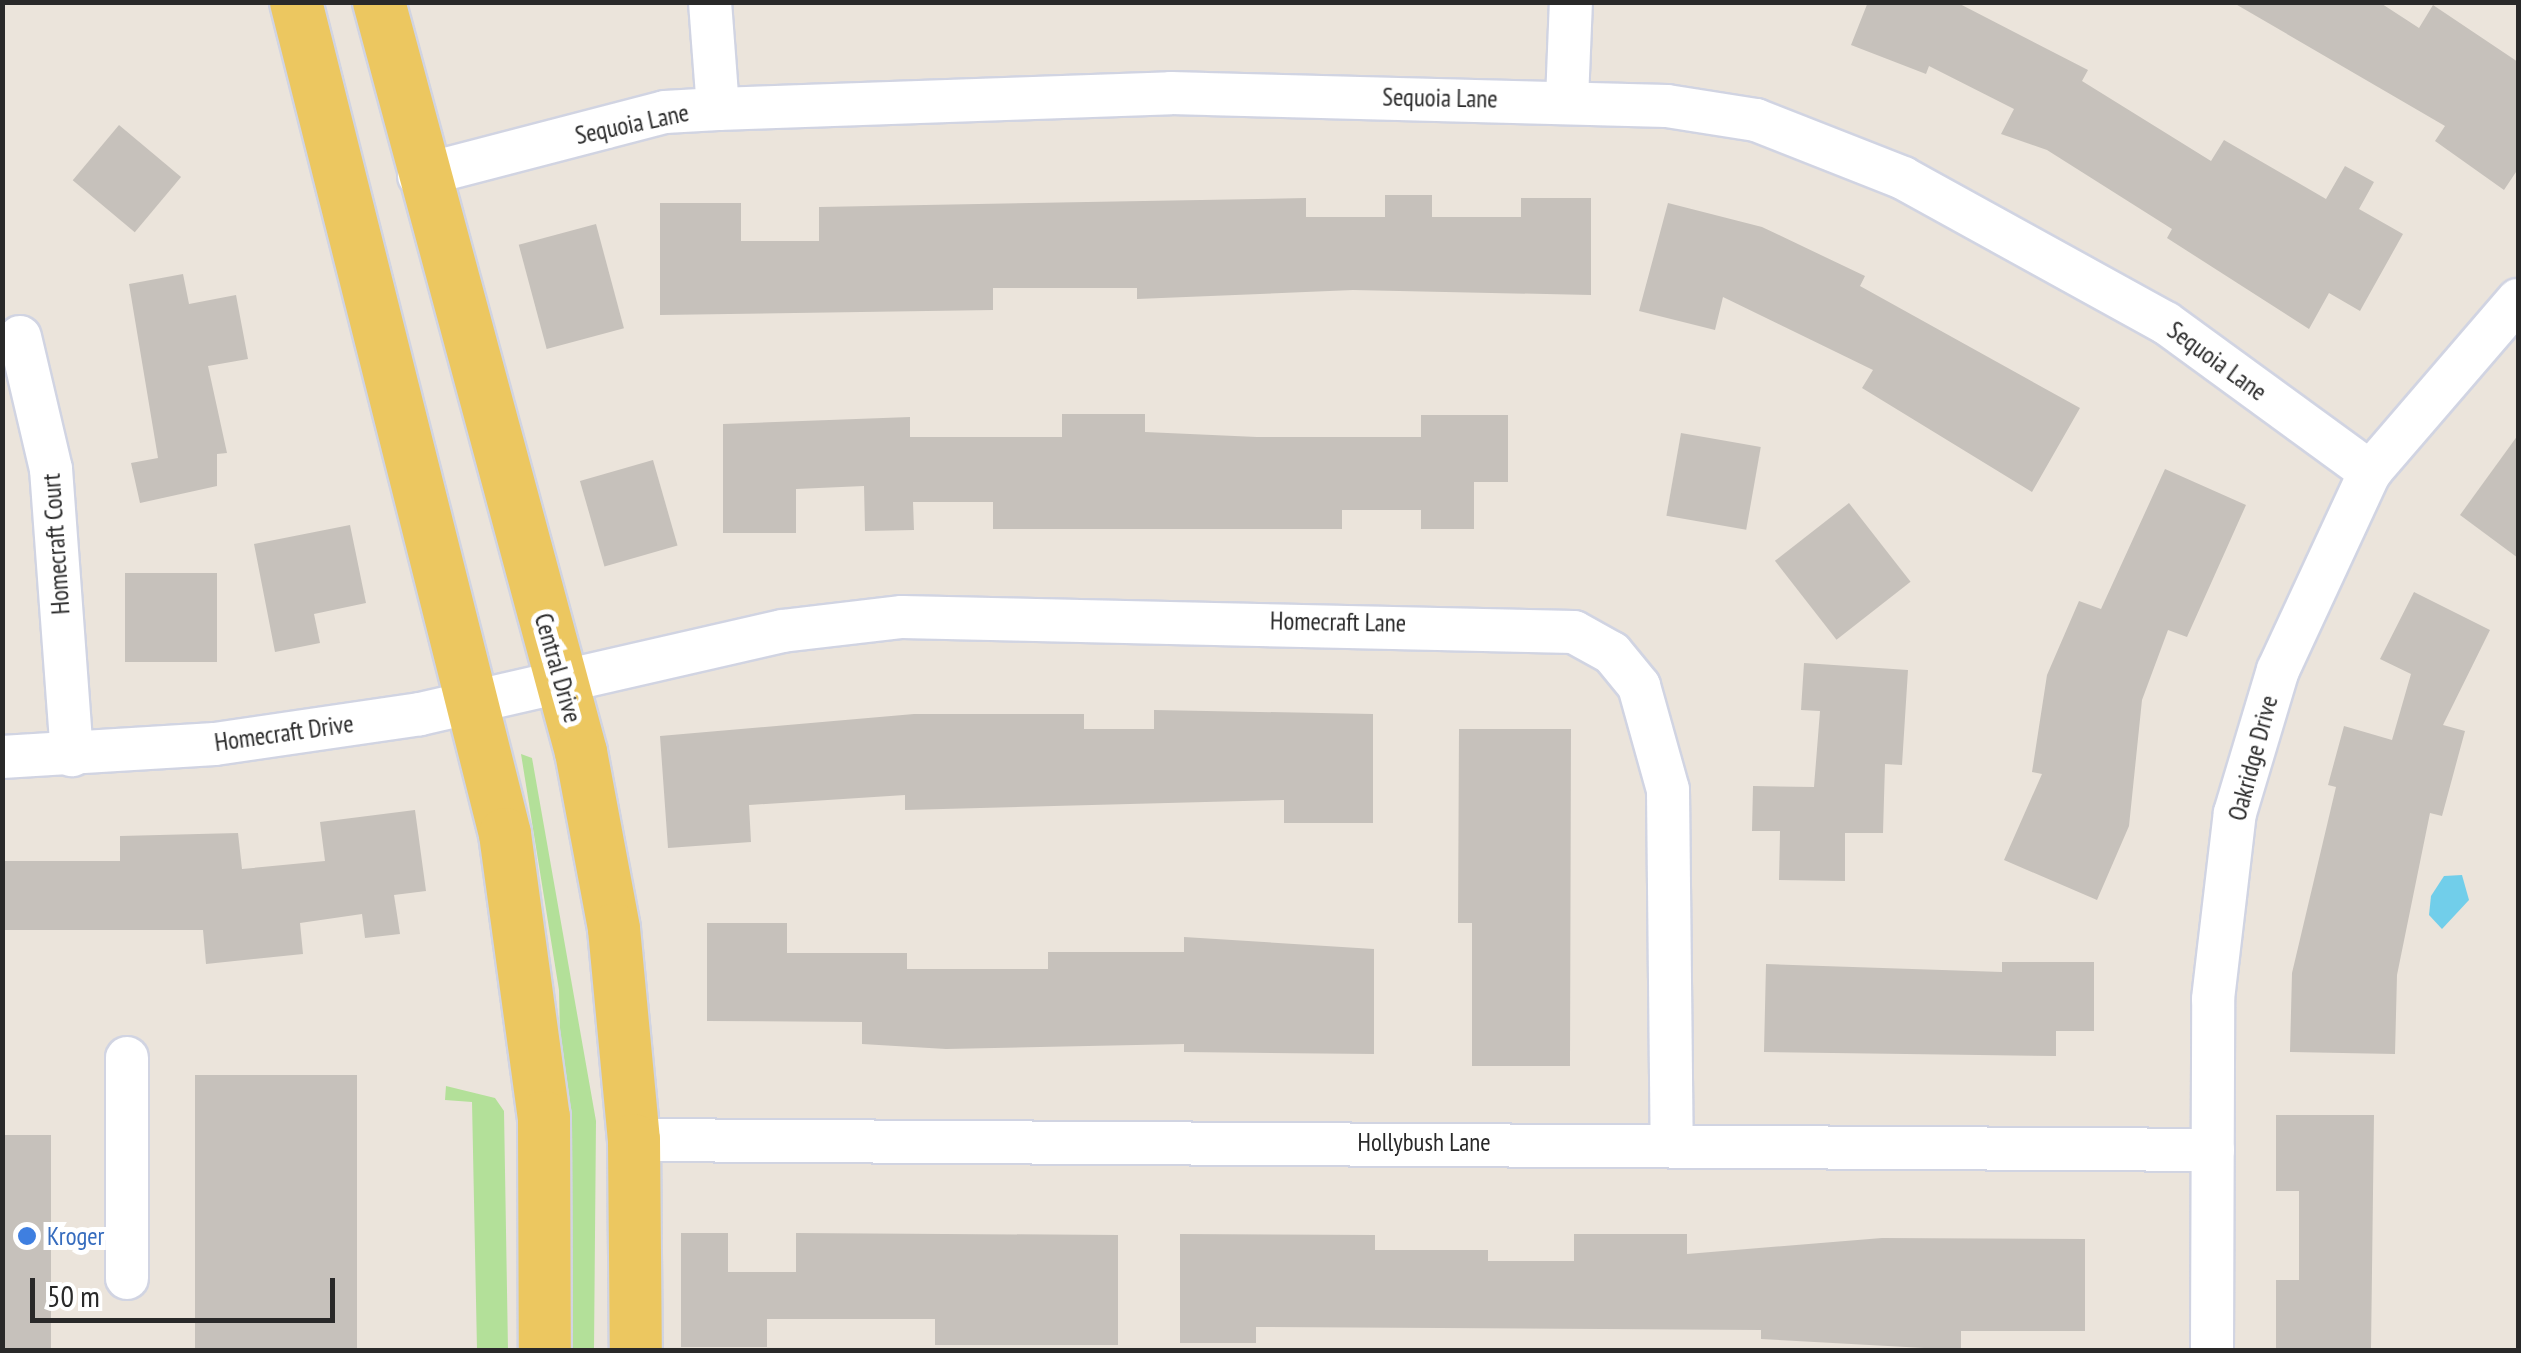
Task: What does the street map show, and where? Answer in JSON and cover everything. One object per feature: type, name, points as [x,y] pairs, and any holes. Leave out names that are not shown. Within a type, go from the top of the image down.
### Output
[{"type":"main road","points":[[296,2],[505,834],[544,1117],[545,1350]]},
{"type":"main road","name":"Central Drive","points":[[379,2],[419,176],[562,683],[614,929],[634,1140],[636,1350]]},
{"type":"street","points":[[710,2],[718,109]]},
{"type":"street","points":[[1567,100],[1571,2]]},
{"type":"street","name":"Sequoia Lane","points":[[419,176],[664,112],[718,109],[1171,93],[1567,100],[1756,120],[1903,178],[2166,323],[2370,472]]},
{"type":"street","name":"Oakridge Drive","points":[[2212,1350],[2214,999],[2235,812],[2278,670],[2370,472],[2518,300]]},
{"type":"street","name":"Homecraft Court","points":[[20,337],[51,470],[72,755]]},
{"type":"street","name":"Homecraft Lane","points":[[562,683],[782,631],[902,617],[1574,632],[1612,653],[1639,686],[1668,790],[1672,1143]]},
{"type":"street","name":"Homecraft Drive","points":[[2,757],[215,744],[562,683]]},
{"type":"street","points":[[127,1058],[127,1278]]},
{"type":"street","name":"Hollybush Lane","points":[[634,1140],[1672,1143],[2214,1150]]},
{"type":"green space","points":[[521,754],[532,758],[596,1121],[594,1350],[567,1350],[559,990]]},
{"type":"green space","points":[[446,1086],[495,1098],[504,1111],[508,1350],[477,1350],[472,1102],[445,1100]]},
{"type":"water","points":[[2462,875],[2469,900],[2442,929],[2429,915],[2431,896],[2444,876]]},
{"type":"building","points":[[1868,2],[1956,2],[2088,70],[2082,81],[2211,161],[2224,140],[2326,199],[2345,166],[2374,182],[2359,209],[2403,234],[2360,311],[2329,293],[2309,329],[2167,238],[2172,229],[2047,150],[2001,134],[2014,109],[1929,66],[1926,74],[1851,45]]},
{"type":"building","points":[[2232,2],[2379,2],[2419,28],[2433,5],[2518,62],[2518,169],[2504,190],[2435,141],[2445,126]]},
{"type":"building","points":[[119,125],[181,177],[135,232],[73,180]]},
{"type":"building","points":[[1385,195],[1432,195],[1432,217],[1521,217],[1521,198],[1591,198],[1591,295],[1353,290],[1137,299],[1137,288],[993,288],[993,310],[660,315],[660,203],[741,203],[741,241],[819,241],[819,207],[1306,198],[1306,217],[1385,217]]},
{"type":"building","points":[[1668,203],[1762,227],[1865,276],[1860,286],[2080,408],[2032,492],[1862,388],[1873,370],[1723,297],[1715,330],[1639,311]]},
{"type":"building","points":[[596,224],[624,328],[547,349],[519,245]]},
{"type":"building","points":[[183,274],[189,304],[236,295],[248,359],[208,366],[227,453],[217,454],[217,486],[140,503],[131,463],[158,458],[129,284]]},
{"type":"building","points":[[1062,414],[1145,414],[1145,432],[1257,437],[1421,437],[1421,415],[1508,415],[1508,482],[1474,482],[1474,529],[1421,529],[1421,510],[1342,510],[1342,529],[993,529],[993,502],[913,502],[914,530],[865,531],[864,486],[796,489],[796,533],[723,533],[723,424],[910,417],[910,437],[1062,437]]},
{"type":"building","points":[[1681,433],[1761,447],[1746,530],[1666,516]]},
{"type":"building","points":[[2518,435],[2518,558],[2460,515]]},
{"type":"building","points":[[653,460],[678,546],[604,567],[580,481]]},
{"type":"building","points":[[2165,469],[2246,505],[2187,637],[2168,630],[2142,700],[2129,826],[2097,900],[2004,860],[2042,774],[2032,772],[2047,675],[2079,601],[2101,609]]},
{"type":"building","points":[[1849,503],[1911,582],[1836,640],[1775,561]]},
{"type":"building","points":[[350,525],[366,603],[314,614],[320,643],[275,652],[254,544]]},
{"type":"building","points":[[125,573],[217,573],[217,662],[125,662]]},
{"type":"building","points":[[2414,592],[2490,630],[2443,725],[2465,731],[2442,816],[2430,813],[2397,975],[2395,1054],[2290,1052],[2292,973],[2336,787],[2328,785],[2344,726],[2392,740],[2411,674],[2380,659]]},
{"type":"building","points":[[1804,663],[1908,670],[1902,765],[1885,764],[1883,833],[1845,833],[1845,881],[1779,880],[1780,831],[1752,831],[1753,786],[1814,787],[1820,711],[1801,710]]},
{"type":"building","points":[[1154,710],[1373,714],[1373,823],[1284,823],[1284,800],[905,810],[905,795],[749,805],[751,842],[668,848],[660,736],[914,714],[1084,714],[1084,729],[1154,729]]},
{"type":"building","points":[[1459,729],[1571,729],[1570,1066],[1472,1066],[1472,923],[1458,923]]},
{"type":"building","points":[[415,810],[426,891],[394,895],[400,934],[365,938],[362,914],[300,923],[303,954],[206,964],[203,930],[2,930],[2,861],[120,861],[120,836],[238,833],[242,869],[325,861],[320,822]]},
{"type":"building","points":[[707,923],[787,923],[787,953],[907,953],[907,969],[1048,969],[1048,952],[1184,952],[1184,937],[1374,949],[1374,1054],[1184,1052],[1184,1044],[946,1049],[862,1044],[862,1022],[707,1021]]},
{"type":"building","points":[[2002,962],[2094,962],[2094,1031],[2056,1031],[2056,1056],[1764,1052],[1766,964],[2002,972]]},
{"type":"building","points":[[195,1075],[357,1075],[357,1350],[195,1350]]},
{"type":"building","points":[[2276,1115],[2374,1115],[2371,1350],[2276,1350],[2276,1280],[2299,1280],[2299,1191],[2276,1191]]},
{"type":"building","name":"Kroger","points":[[2,1135],[51,1135],[51,1350],[2,1350]]},
{"type":"building","points":[[681,1233],[728,1233],[728,1272],[796,1272],[796,1233],[1118,1235],[1118,1345],[935,1345],[935,1319],[767,1319],[767,1347],[681,1347]]},
{"type":"building","points":[[1180,1234],[1375,1235],[1375,1250],[1488,1250],[1488,1261],[1574,1261],[1574,1234],[1687,1234],[1687,1254],[1882,1238],[2085,1239],[2085,1331],[1961,1331],[1961,1350],[1761,1339],[1761,1330],[1256,1327],[1256,1343],[1180,1343]]},
{"type":"place","name":"Kroger","points":[[27,1236]]}]
